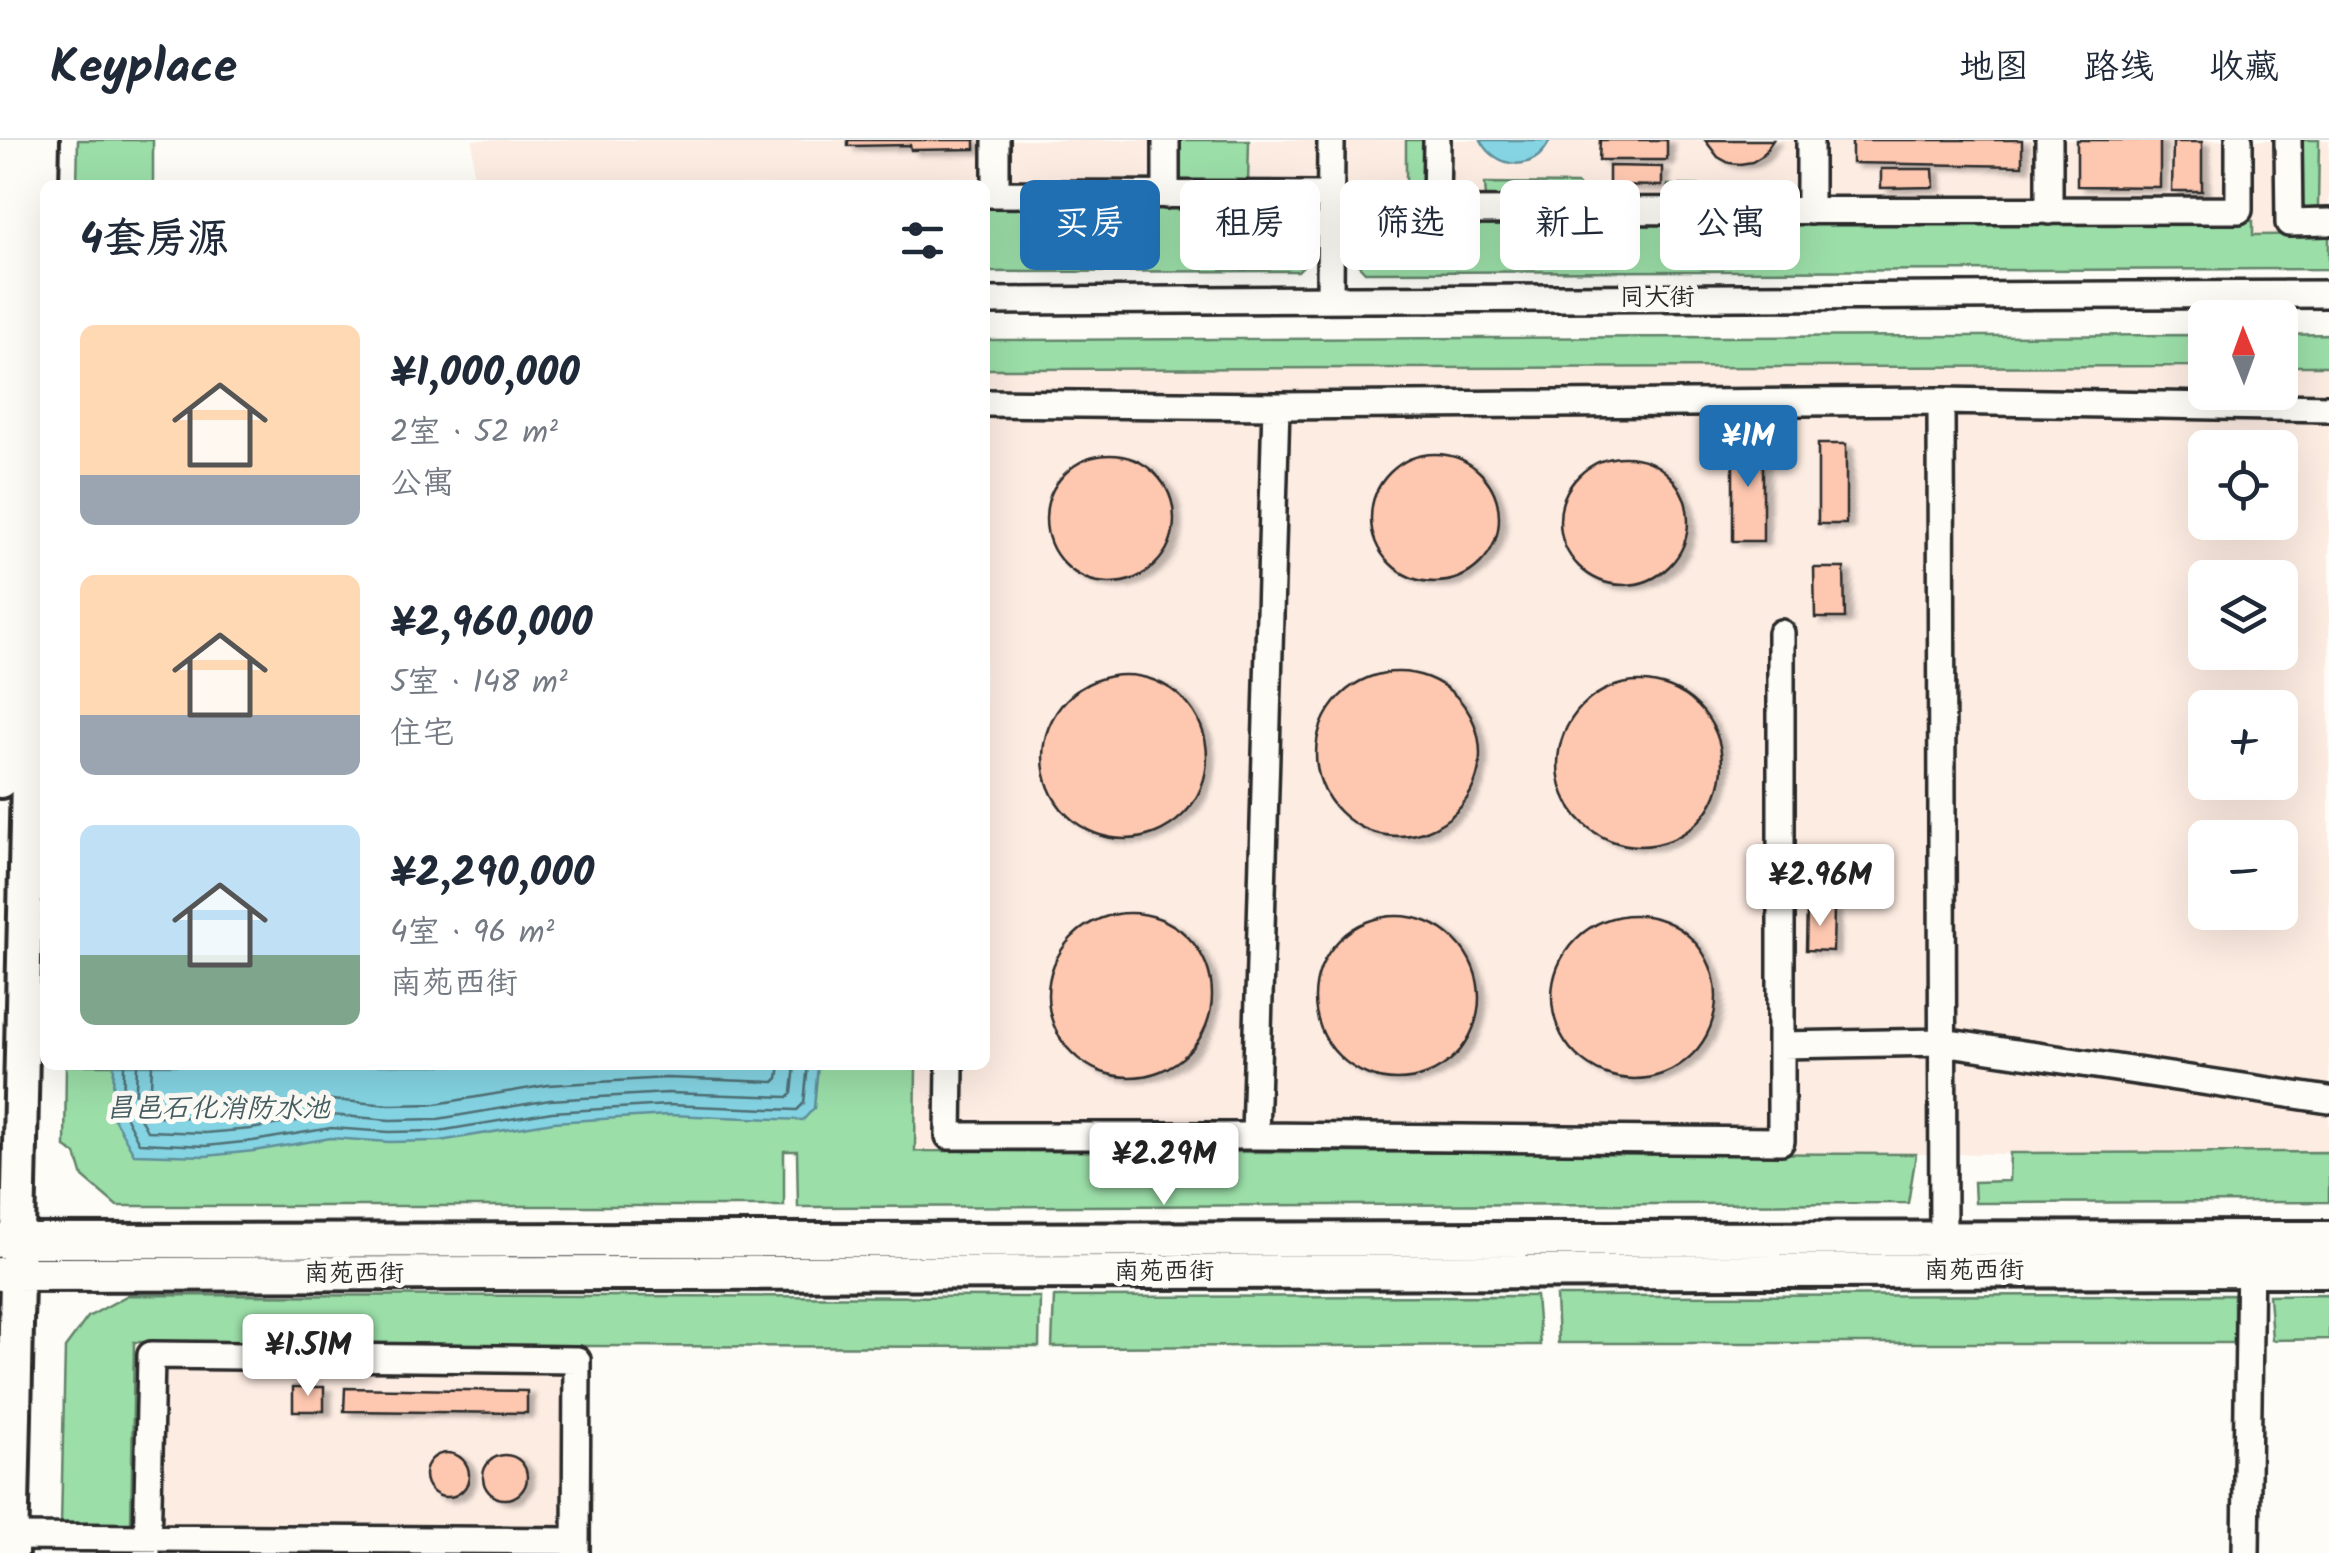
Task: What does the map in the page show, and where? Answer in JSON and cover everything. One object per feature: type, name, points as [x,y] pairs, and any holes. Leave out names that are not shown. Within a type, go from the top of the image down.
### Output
[{"type":"main road","points":[[13,140],[23,305]]},
{"type":"main road","points":[[11,1545],[10,688],[23,305],[42,140]]},
{"type":"main road","points":[[0,782],[10,688]]},
{"type":"main road","name":"南苑西街","points":[[8,1274],[2250,1254],[2329,1238]]},
{"type":"main road","name":"南苑西街","points":[[8,1241],[1943,1255]]},
{"type":"main road","name":"南苑西街","points":[[2250,1254],[2329,1270]]},
{"type":"street","points":[[996,140],[991,194],[1330,195]]},
{"type":"street","points":[[1166,140],[1166,195]]},
{"type":"street","points":[[1330,299],[1331,140]]},
{"type":"street","points":[[1437,140],[1436,211],[2240,210],[2239,140]]},
{"type":"street","points":[[1810,140],[1810,211]]},
{"type":"street","points":[[2049,140],[2049,210]]},
{"type":"street","points":[[2288,140],[2289,222],[2329,222]]},
{"type":"street","name":"同大街","points":[[990,301],[2329,294]]},
{"type":"street","points":[[1941,401],[1943,1255]]},
{"type":"street","points":[[990,402],[1276,406],[1941,401],[2329,408]]},
{"type":"street","points":[[1255,1136],[1276,406]]},
{"type":"street","points":[[950,1070],[949,1136],[1781,1141],[1781,633]]},
{"type":"street","points":[[1781,1044],[1943,1042],[2329,1100]]},
{"type":"street","points":[[2246,1553],[2250,1254]]},
{"type":"street","points":[[11,1545],[147,1546],[576,1547],[577,1360],[151,1355],[147,1546]]},
{"type":"shaded area","points":[[473,140],[2329,140],[2329,234],[1800,235],[1800,180],[1660,180],[1660,236],[1640,236],[1640,180],[1500,180],[1500,236],[1480,236],[1480,180],[1340,180],[1340,237],[1320,237],[1320,180],[1180,180],[1180,224],[1160,220],[1160,180],[1020,180],[1020,192],[990,186],[990,180],[473,180]]},
{"type":"shaded area","points":[[2188,361],[2188,410],[2298,410],[2298,361],[2329,361],[2329,1152],[915,1151],[916,1070],[990,1070],[990,368]]},
{"type":"shaded area","points":[[134,1342],[590,1346],[589,1553],[130,1553]]},
{"type":"green space","points":[[78,140],[153,140],[153,180],[77,180]]},
{"type":"green space","points":[[1175,140],[1249,140],[1248,180],[1175,183]]},
{"type":"green space","points":[[1406,140],[1427,140],[1428,180],[1406,180]]},
{"type":"green space","points":[[2297,140],[2319,140],[2318,207],[2297,210]]},
{"type":"green space","points":[[1485,183],[1500,183],[1500,198],[1486,198]]},
{"type":"green space","points":[[990,206],[1020,206],[1020,270],[1160,270],[1160,207],[1180,207],[1180,270],[1299,270],[990,272]]},
{"type":"green space","points":[[1480,217],[1500,217],[1500,270],[1640,270],[1640,218],[1660,218],[1660,270],[1800,270],[1800,219],[2253,221],[2253,235],[2329,234],[2329,269],[1365,272],[1480,270]]},
{"type":"green space","points":[[2329,334],[2329,366],[2298,366],[2298,335]]},
{"type":"green space","points":[[2188,335],[2188,366],[990,369],[990,340]]},
{"type":"green space","points":[[66,1070],[916,1070],[915,1151],[1916,1154],[1908,1203],[798,1207],[797,1151],[784,1151],[784,1206],[117,1206],[83,1177],[76,1154],[65,1147]]},
{"type":"green space","points":[[2329,1152],[2329,1202],[1975,1203],[1974,1182],[2009,1181],[2010,1153]]},
{"type":"green space","points":[[2329,1294],[2329,1339],[2272,1340],[2269,1295]]},
{"type":"green space","points":[[128,1295],[1040,1297],[1039,1347],[134,1342],[131,1527],[61,1526],[65,1348],[88,1317]]},
{"type":"green space","points":[[2234,1295],[2234,1343],[1558,1343],[1556,1296]]},
{"type":"green space","points":[[1536,1296],[1540,1345],[1052,1347],[1054,1297]]},
{"type":"water","points":[[1481,140],[1550,140],[1535,158],[1516,164],[1496,157]]},
{"type":"water","name":"昌邑石化消防水池","points":[[114,1070],[818,1070],[814,1108],[803,1120],[668,1115],[553,1122],[440,1141],[331,1138],[206,1156],[134,1154],[112,1115]]},
{"type":"building","points":[[848,140],[975,140],[975,149],[848,146]]},
{"type":"building","points":[[1600,140],[1667,140],[1667,160],[1599,160]]},
{"type":"building","points":[[1705,140],[1773,140],[1762,156],[1740,164],[1718,157]]},
{"type":"building","points":[[1852,140],[2022,140],[2022,166],[1852,163]]},
{"type":"building","points":[[2077,140],[2160,140],[2160,187],[2077,186]]},
{"type":"building","points":[[2173,142],[2202,142],[2202,191],[2172,191]]},
{"type":"building","points":[[1609,166],[1662,167],[1660,186],[1640,186],[1640,180],[1609,180]]},
{"type":"building","points":[[1881,169],[1933,169],[1934,187],[1881,188]]},
{"type":"building","points":[[1733,440],[1763,440],[1763,541],[1733,541]]},
{"type":"building","points":[[1818,444],[1846,444],[1846,524],[1818,524]]},
{"type":"building","points":[[1435,454],[1460,459],[1481,472],[1494,493],[1499,518],[1494,543],[1481,564],[1460,577],[1435,582],[1410,577],[1389,564],[1376,543],[1371,518],[1376,493],[1389,472],[1410,459]]},
{"type":"building","points":[[1110,455],[1135,460],[1155,474],[1169,494],[1174,519],[1169,544],[1155,564],[1135,578],[1110,583],[1085,578],[1065,564],[1051,544],[1046,519],[1051,494],[1065,474],[1085,460]]},
{"type":"building","points":[[1624,457],[1649,462],[1669,476],[1683,496],[1688,521],[1683,546],[1669,566],[1649,580],[1624,585],[1599,580],[1579,566],[1565,546],[1560,521],[1565,496],[1579,476],[1599,462]]},
{"type":"building","points":[[1814,568],[1844,568],[1845,618],[1815,618]]},
{"type":"building","points":[[1398,672],[1429,678],[1456,696],[1474,723],[1480,754],[1474,785],[1456,812],[1429,830],[1398,836],[1367,830],[1340,812],[1322,785],[1316,754],[1322,723],[1340,696],[1367,678]]},
{"type":"building","points":[[1125,675],[1156,681],[1183,699],[1201,726],[1207,757],[1201,788],[1183,815],[1156,833],[1125,839],[1094,833],[1067,815],[1049,788],[1043,757],[1049,726],[1067,699],[1094,681]]},
{"type":"building","points":[[1640,682],[1671,688],[1698,706],[1716,733],[1722,764],[1716,795],[1698,822],[1671,840],[1640,846],[1609,840],[1582,822],[1564,795],[1558,764],[1564,733],[1582,706],[1609,688]]},
{"type":"building","points":[[1807,907],[1834,908],[1833,951],[1806,950]]},
{"type":"building","points":[[1130,913],[1161,919],[1188,937],[1206,964],[1212,995],[1206,1026],[1188,1053],[1161,1071],[1130,1077],[1099,1071],[1072,1053],[1054,1026],[1048,995],[1054,964],[1072,937],[1099,919]]},
{"type":"building","points":[[1634,915],[1665,921],[1692,939],[1710,966],[1716,997],[1710,1028],[1692,1055],[1665,1073],[1634,1079],[1603,1073],[1576,1055],[1558,1028],[1552,997],[1558,966],[1576,939],[1603,921]]},
{"type":"building","points":[[1397,916],[1428,922],[1455,940],[1473,967],[1479,998],[1473,1029],[1455,1056],[1428,1074],[1397,1080],[1366,1074],[1339,1056],[1321,1029],[1315,998],[1321,967],[1339,940],[1366,922]]},
{"type":"building","points":[[293,1387],[324,1387],[324,1411],[293,1411]]},
{"type":"building","points":[[345,1388],[527,1391],[527,1413],[344,1411]]},
{"type":"building","points":[[447,1453],[462,1460],[469,1475],[462,1490],[447,1497],[432,1490],[425,1475],[432,1460]]},
{"type":"building","points":[[505,1455],[520,1462],[527,1477],[520,1492],[505,1499],[490,1492],[483,1477],[490,1462]]}]
